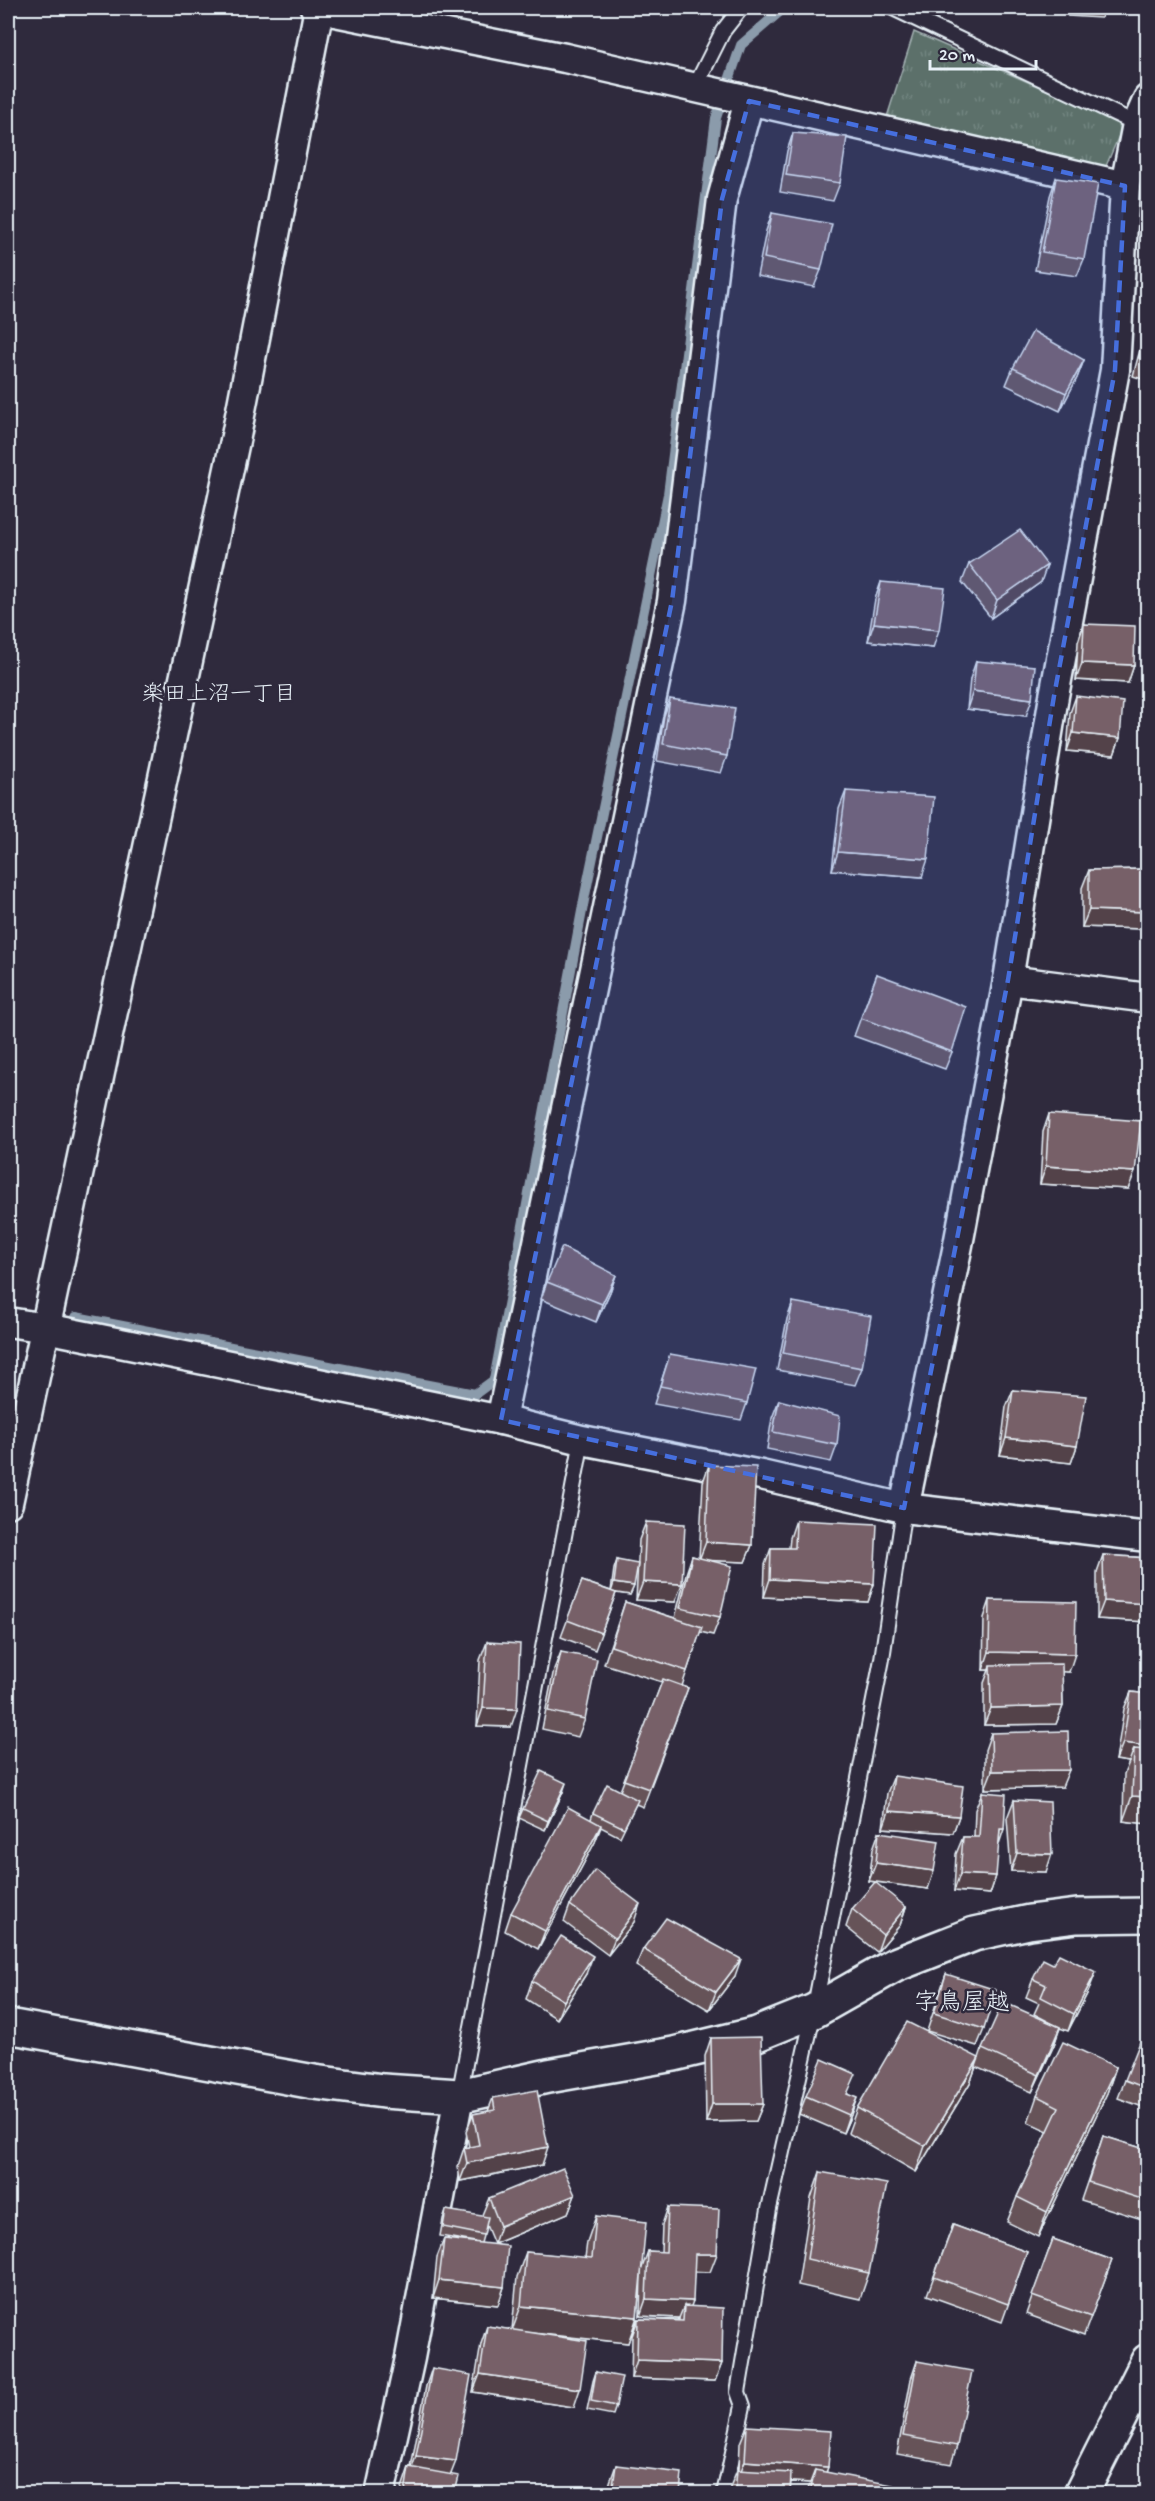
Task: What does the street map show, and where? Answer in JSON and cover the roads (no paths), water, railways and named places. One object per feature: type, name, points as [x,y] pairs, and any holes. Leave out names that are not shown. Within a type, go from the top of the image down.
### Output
[{"type":"street","points":[[8,1503],[236,436],[317,8],[565,58],[1125,186]]},
{"type":"street","points":[[501,1420],[672,601],[722,199],[749,101]]},
{"type":"street","points":[[904,1508],[958,1245],[1008,980],[1054,696],[1115,370],[1125,186],[1144,117]]},
{"type":"street","points":[[1008,980],[1148,998]]},
{"type":"street","points":[[8,1322],[501,1420],[582,1440],[761,1475],[904,1508],[1148,1537]]},
{"type":"street","points":[[8,2026],[314,2082],[383,2091],[459,2096],[548,2076],[675,2055],[757,2034],[813,2011],[895,1965],[974,1934],[1029,1922],[1077,1916],[1148,1915]]},
{"type":"street","points":[[380,2493],[410,2358],[459,2096]]},
{"type":"street","points":[[1081,2493],[1148,2361]]},
{"type":"lane","points":[[694,89],[723,31],[741,8]]},
{"type":"lane","points":[[893,8],[1144,117]]},
{"type":"lane","points":[[459,2096],[582,1440]]},
{"type":"lane","points":[[724,2493],[743,2406],[738,2392],[770,2209],[813,2011],[882,1659],[904,1508]]},
{"type":"waterway","points":[[76,1317],[475,1394],[494,1380],[585,895],[668,494],[716,118],[741,45],[784,8]]},
{"type":"district","name":"楽田上沼一丁目","points":[[219,692]]},
{"type":"district","name":"字鳥屋越","points":[[962,2001]]}]
